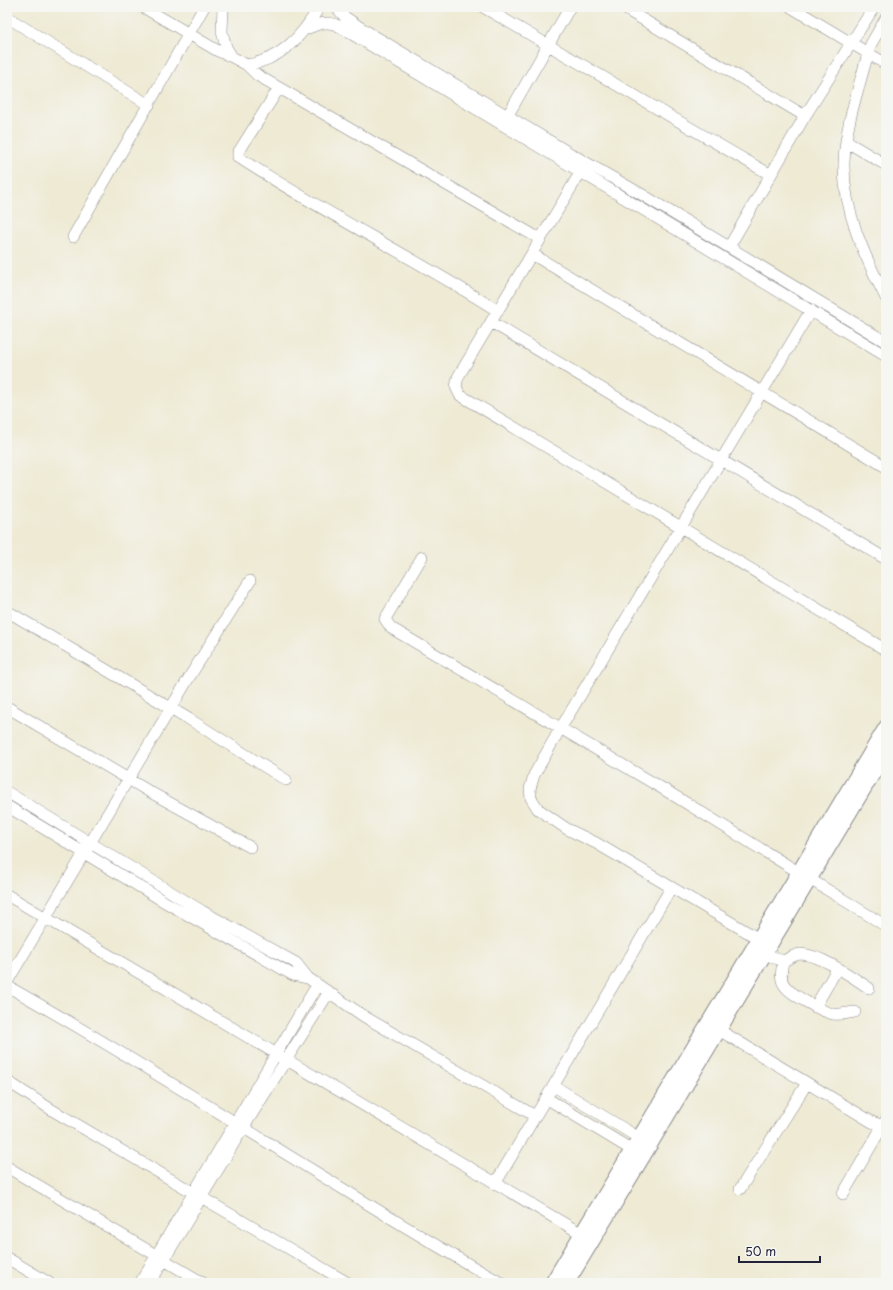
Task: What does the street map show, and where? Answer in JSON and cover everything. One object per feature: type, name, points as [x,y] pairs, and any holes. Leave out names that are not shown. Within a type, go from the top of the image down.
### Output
[{"type":"street","points":[[143,7],[218,52],[247,65],[257,75],[540,239]]},
{"type":"street","points":[[73,237],[204,7]]},
{"type":"street","points":[[223,7],[222,32],[226,48],[232,57]]},
{"type":"street","points":[[247,65],[272,58],[286,50],[304,30],[319,7]]},
{"type":"street","points":[[336,7],[345,17],[361,28],[886,342]]},
{"type":"street","points":[[484,7],[771,175]]},
{"type":"street","points":[[508,116],[570,7]]},
{"type":"street","points":[[622,7],[805,116]]},
{"type":"street","points":[[791,7],[886,64]]},
{"type":"street","points":[[729,247],[805,116],[874,7]]},
{"type":"street","points":[[7,16],[149,105]]},
{"type":"street","points":[[886,18],[871,44],[868,53],[847,142],[844,163],[847,193],[856,231],[872,271],[886,298]]},
{"type":"street","points":[[304,30],[320,23],[331,23],[337,26],[580,173],[686,234],[886,356]]},
{"type":"street","points":[[279,88],[238,153],[238,157],[300,195],[425,266],[498,311]]},
{"type":"street","points":[[847,142],[886,165]]},
{"type":"street","points":[[580,173],[458,377],[456,387],[460,395],[886,650]]},
{"type":"street","points":[[532,254],[886,466]]},
{"type":"street","points":[[759,939],[596,843],[567,829],[538,808],[531,798],[530,789],[534,775],[561,728],[811,310]]},
{"type":"street","points":[[491,322],[886,559]]},
{"type":"street","points":[[422,557],[385,619],[391,628],[561,728],[886,926]]},
{"type":"street","points":[[7,982],[90,842],[250,581]]},
{"type":"street","points":[[7,611],[286,780]]},
{"type":"street","points":[[7,707],[129,780],[250,847]]},
{"type":"street","points":[[567,1283],[765,954],[804,877],[886,727]]},
{"type":"street","points":[[552,1283],[759,939],[804,877],[886,752]]},
{"type":"street","points":[[7,792],[202,911],[296,963],[313,982]]},
{"type":"street","points":[[7,806],[165,902],[293,975],[313,982],[372,1021],[535,1116]]},
{"type":"street","points":[[495,1184],[671,888]]},
{"type":"street","points":[[7,895],[582,1234]]},
{"type":"street","points":[[765,954],[783,961],[800,954],[810,956],[837,969],[869,988]]},
{"type":"street","points":[[783,961],[781,975],[784,986],[815,1007],[834,1014],[855,1012]]},
{"type":"street","points":[[815,1007],[837,969]]},
{"type":"street","points":[[281,1056],[313,982]]},
{"type":"street","points":[[7,986],[239,1125],[310,1170],[500,1283]]},
{"type":"street","points":[[150,1283],[161,1258],[197,1195],[281,1056],[329,992]]},
{"type":"street","points":[[719,1030],[872,1122],[885,1124],[843,1194]]},
{"type":"street","points":[[7,1081],[52,1110],[348,1283]]},
{"type":"street","points":[[740,1189],[806,1083]]},
{"type":"street","points":[[554,1086],[636,1144]]},
{"type":"street","points":[[546,1098],[636,1144]]},
{"type":"street","points":[[7,1167],[203,1283]]},
{"type":"street","points":[[7,1258],[49,1283]]},
{"type":"street","points":[[140,1283],[161,1258]]}]
